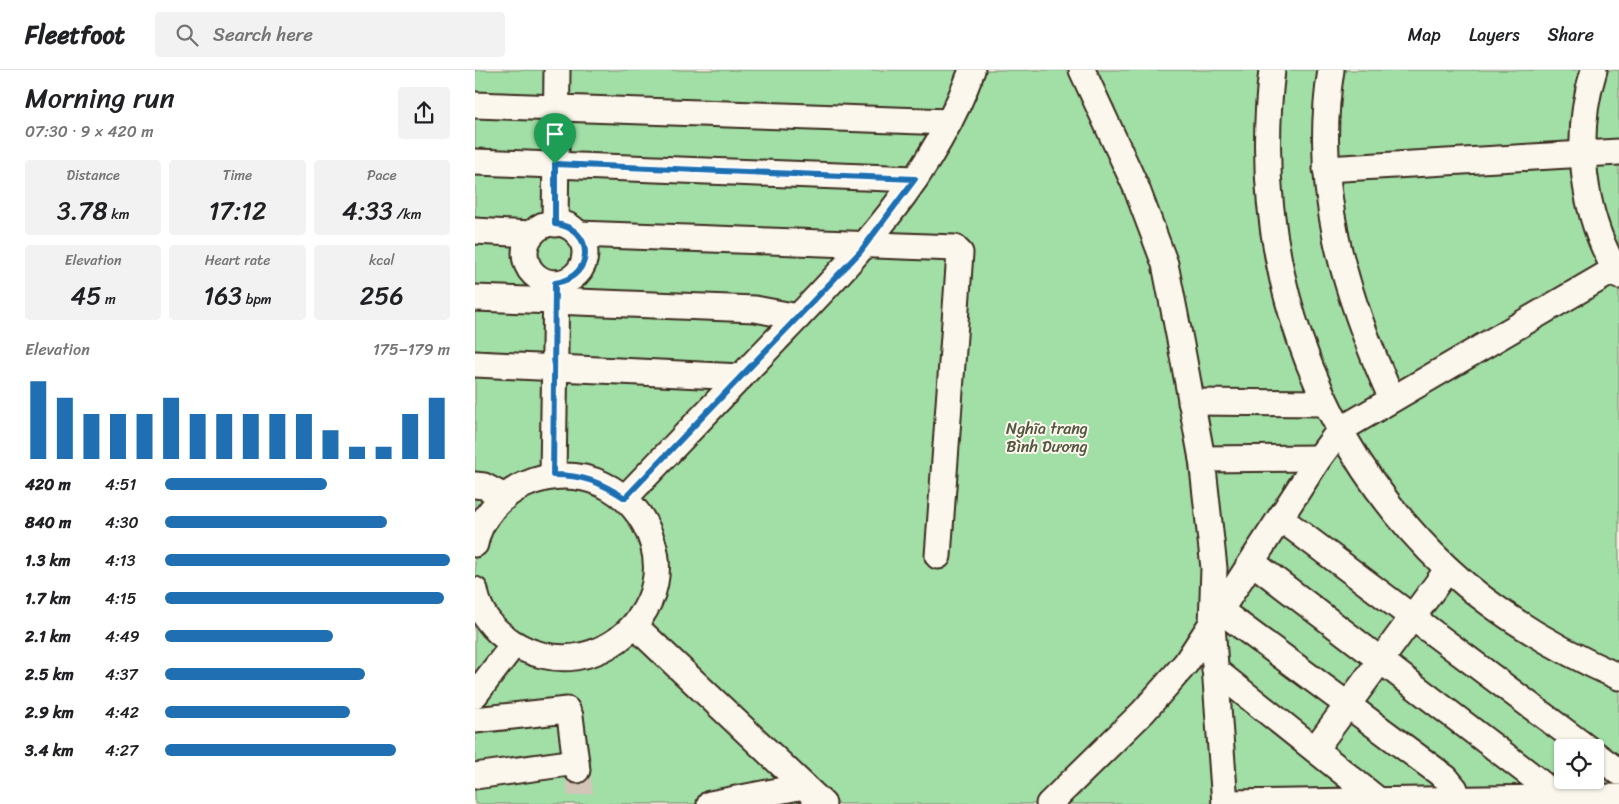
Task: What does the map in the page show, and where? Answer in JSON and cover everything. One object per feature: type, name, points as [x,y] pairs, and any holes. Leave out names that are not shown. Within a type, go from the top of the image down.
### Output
[{"type":"lane","points":[[555,224],[557,70]]},
{"type":"lane","points":[[625,498],[866,244],[931,157],[972,70]]},
{"type":"lane","points":[[1082,70],[1136,187],[1165,264],[1202,459],[1214,568],[1217,618],[1215,670],[1225,803],[1378,800],[1459,802],[1619,797]]},
{"type":"lane","points":[[1272,70],[1267,155],[1274,240],[1294,322],[1325,403],[1340,430],[1391,505],[1448,569],[1509,616],[1544,640],[1619,677]]},
{"type":"lane","points":[[1331,70],[1324,129],[1326,169],[1333,227],[1349,292],[1362,331],[1392,399]]},
{"type":"lane","points":[[1049,804],[1143,712],[1186,663],[1217,618],[1319,458],[1340,430],[1618,271],[1593,216],[1582,154],[1587,101],[1594,70]]},
{"type":"lane","points":[[475,105],[949,122]]},
{"type":"lane","points":[[1326,169],[1619,152]]},
{"type":"lane","points":[[475,162],[915,179]]},
{"type":"lane","points":[[553,475],[555,292],[528,266],[525,249],[533,234],[539,228],[555,224],[563,225],[578,234],[955,248],[959,253],[938,556]]},
{"type":"lane","points":[[475,231],[533,234]]},
{"type":"lane","points":[[555,292],[572,278],[583,265],[585,249],[578,234]]},
{"type":"lane","points":[[475,298],[555,292],[755,309],[798,317]]},
{"type":"lane","points":[[475,364],[741,377]]},
{"type":"lane","points":[[1191,402],[1325,403]]},
{"type":"lane","points":[[1202,459],[1319,458]]},
{"type":"lane","points":[[475,544],[476,537],[491,510],[513,490],[540,478],[553,475],[570,475],[600,482],[625,498],[643,520],[654,546],[656,574],[650,602],[635,626],[615,644],[591,655],[565,659],[538,655],[514,644],[491,624],[476,597],[475,590]]},
{"type":"lane","points":[[475,485],[484,486],[505,497]]},
{"type":"lane","points":[[1280,518],[1575,739]]},
{"type":"lane","points":[[1252,562],[1528,772],[1543,785],[1551,798]]},
{"type":"lane","points":[[1315,750],[1414,618],[1448,569]]},
{"type":"lane","points":[[1217,618],[1348,705],[1446,778],[1459,802]]},
{"type":"lane","points":[[635,626],[823,804]]},
{"type":"lane","points":[[475,695],[514,644]]},
{"type":"lane","points":[[1215,670],[1378,800]]},
{"type":"lane","points":[[475,720],[567,710],[570,716],[577,766],[475,776]]},
{"type":"lane","points":[[1604,761],[1619,772]]},
{"type":"lane","points":[[710,804],[804,786]]},
{"type":"green space","name":"Nghĩa trang Bình Dương","points":[[475,70],[1619,70],[1619,804],[475,804]]},
{"type":"tunnel","points":[[577,770],[582,804]]},
{"type":"route","points":[[555,164],[915,179],[860,252],[625,498],[600,482],[570,475],[553,475],[555,283],[564,282],[572,278],[583,265],[585,257],[583,241],[578,234],[571,228],[555,224],[555,164]]}]
